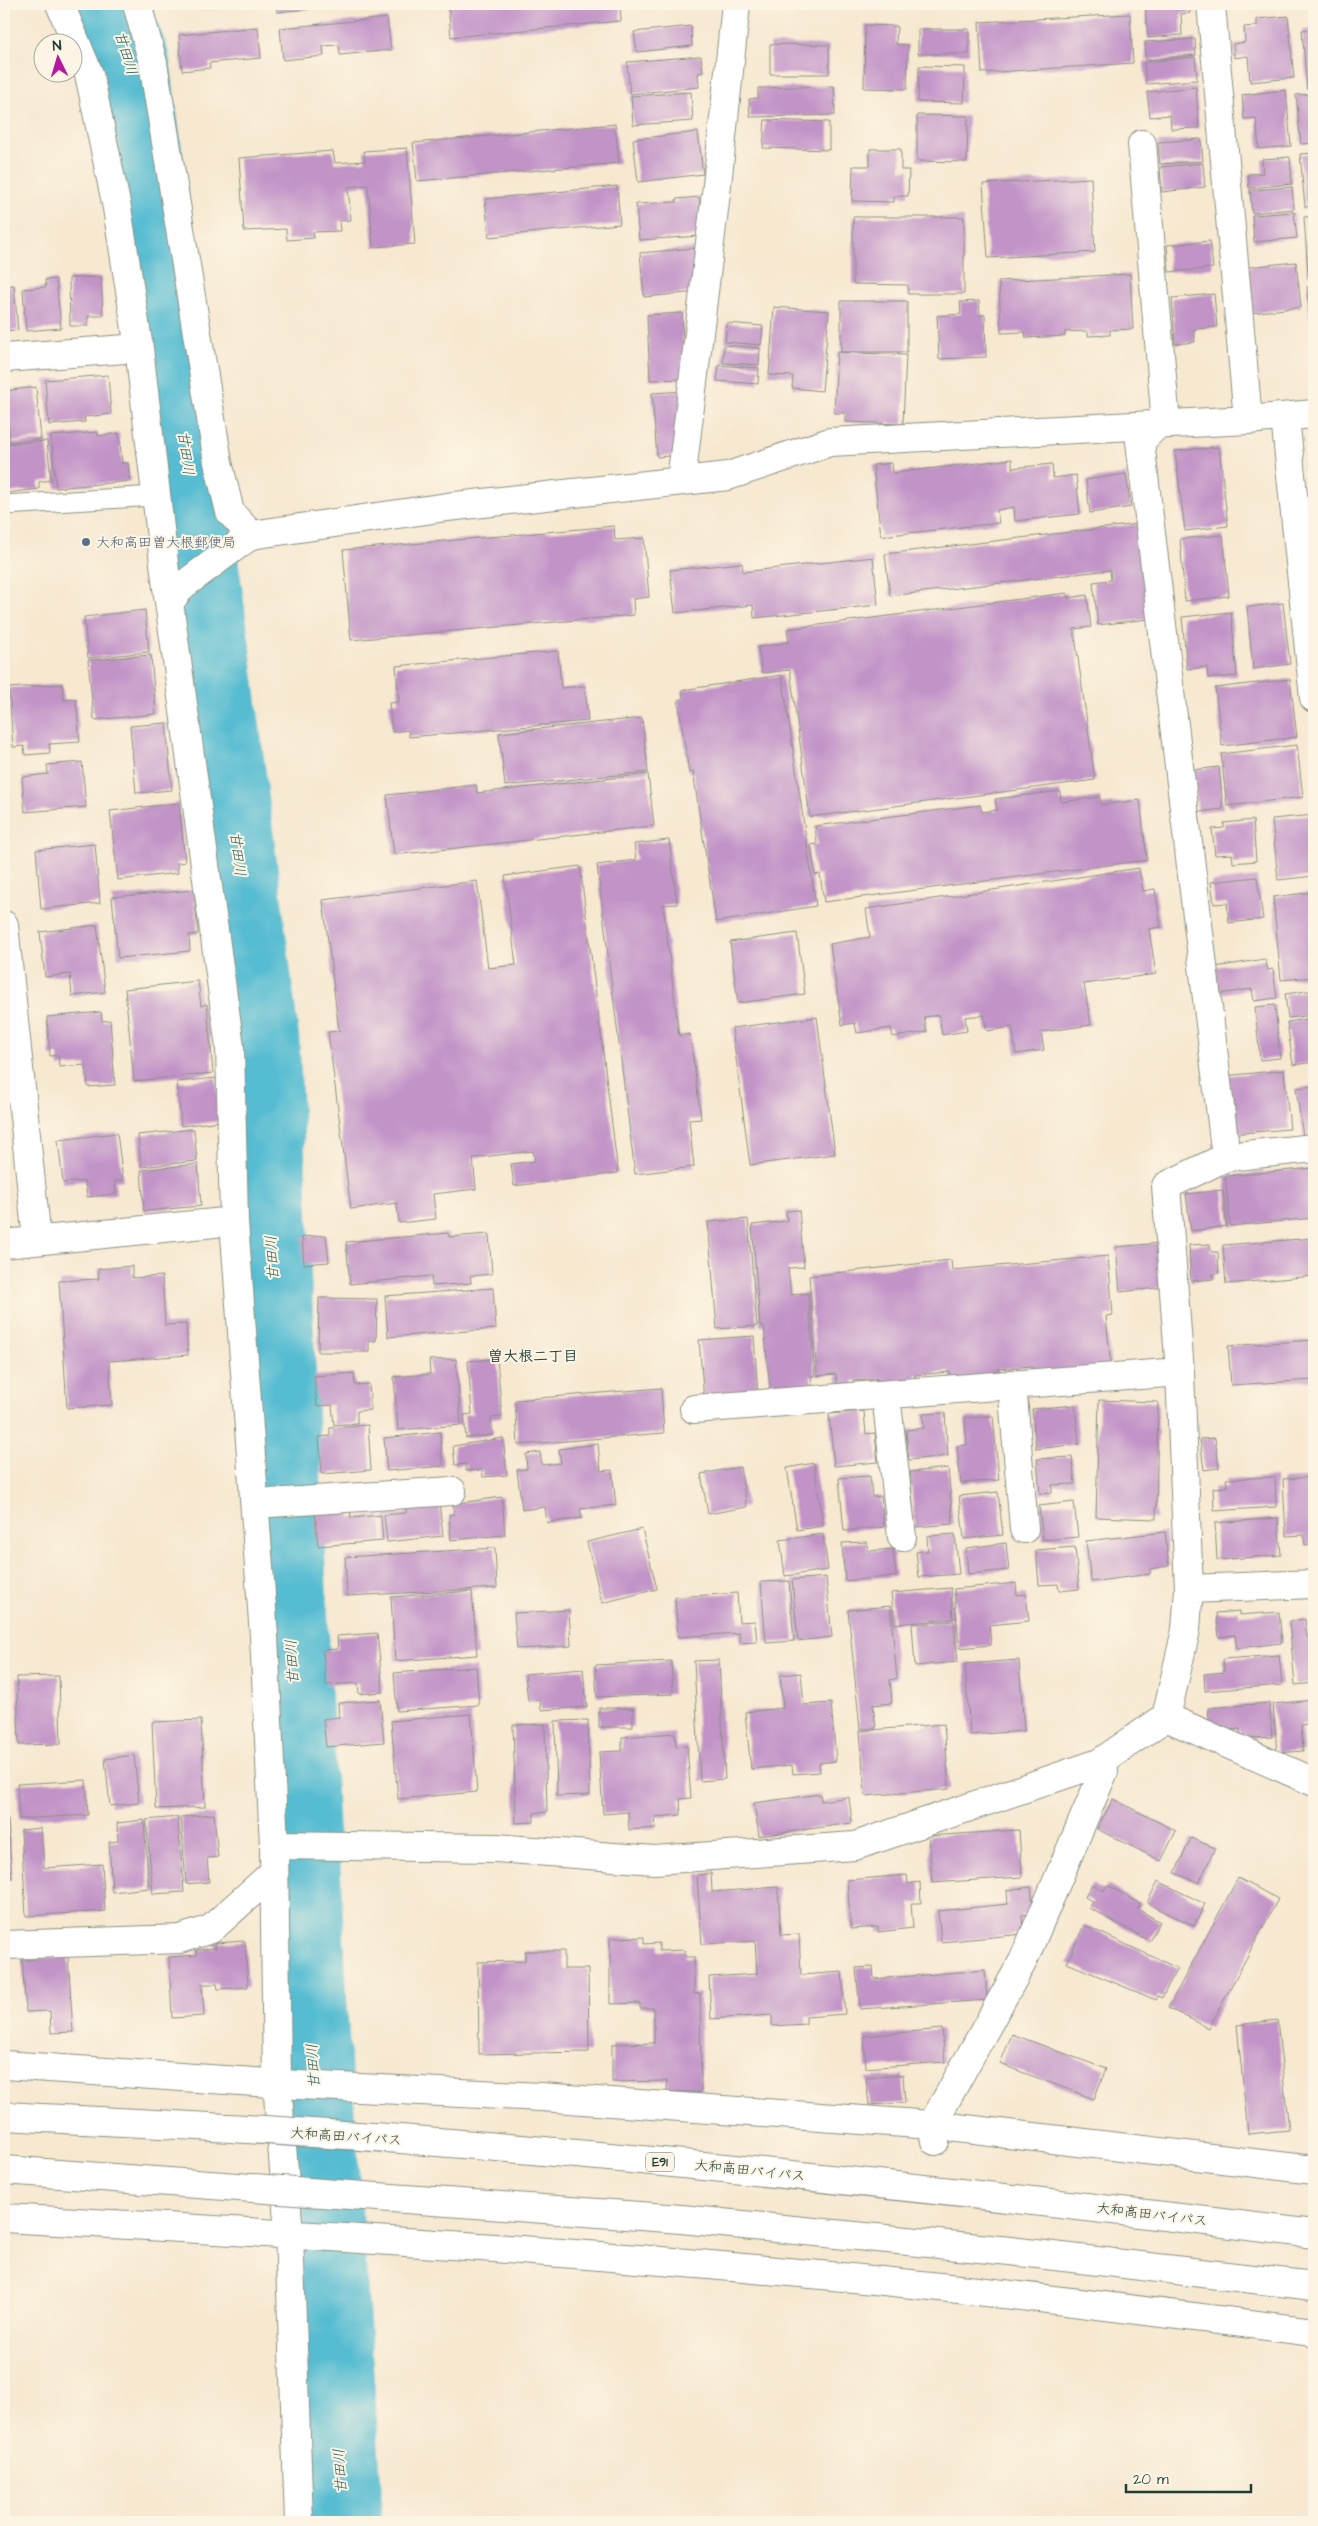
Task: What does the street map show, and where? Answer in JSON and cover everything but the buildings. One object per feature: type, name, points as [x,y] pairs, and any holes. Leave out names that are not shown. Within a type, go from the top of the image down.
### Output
[{"type":"main road","points":[[60,4],[89,74],[117,208],[139,348],[156,496],[175,594],[230,1047],[234,1221],[264,1636],[274,1845],[273,1873],[301,2085],[299,2522]]},
{"type":"main road","points":[[136,4],[153,63],[218,462],[230,512],[242,543]]},
{"type":"main road","points":[[681,481],[717,185],[736,4]]},
{"type":"main road","points":[[1211,4],[1248,420]]},
{"type":"main road","points":[[1142,144],[1166,412],[1157,425],[1140,442],[1226,1157]]},
{"type":"main road","points":[[4,358],[139,348]]},
{"type":"main road","points":[[175,594],[242,543],[447,507],[728,476],[830,442],[1248,420],[1314,414]]},
{"type":"main road","points":[[1285,416],[1314,698]]},
{"type":"main road","points":[[4,925],[38,1240]]},
{"type":"main road","points":[[274,1845],[496,1848],[654,1860],[854,1846],[1099,1763],[1166,1717],[1186,1630],[1189,1589],[1180,1372],[1166,1186],[1226,1157],[1314,1148]]},
{"type":"main road","points":[[4,1244],[234,1221]]},
{"type":"main road","points":[[694,1409],[1180,1372]]},
{"type":"main road","points":[[1012,1384],[1024,1529]]},
{"type":"main road","points":[[886,1395],[902,1537]]},
{"type":"main road","points":[[255,1504],[452,1491]]},
{"type":"main road","points":[[1189,1589],[1314,1584]]},
{"type":"main road","points":[[1166,1717],[1314,1782]]},
{"type":"main road","points":[[934,2133],[1023,1961],[1104,1771],[1099,1763]]},
{"type":"main road","points":[[4,1945],[180,1939],[211,1929],[273,1873]]},
{"type":"main road","points":[[4,2065],[301,2085],[541,2097],[1314,2170]]},
{"type":"main road","name":"大和高田バイパス","points":[[4,2116],[398,2139],[694,2164],[1013,2197],[1314,2234]]},
{"type":"main road","points":[[4,2170],[94,2175],[681,2219],[1010,2251],[1314,2286]]},
{"type":"main road","points":[[4,2218],[301,2234],[614,2257],[941,2287],[1314,2332]]},
{"type":"lane","points":[[4,505],[156,496]]},
{"type":"waterway","name":"甘田川","points":[[110,4],[132,60],[210,629],[262,1042],[311,2027],[344,2489],[343,2522]]},
{"type":"place","name":"大和高田曽大根郵便局","points":[[86,542]]},
{"type":"district","name":"曽大根二丁目","points":[[533,1356]]}]
